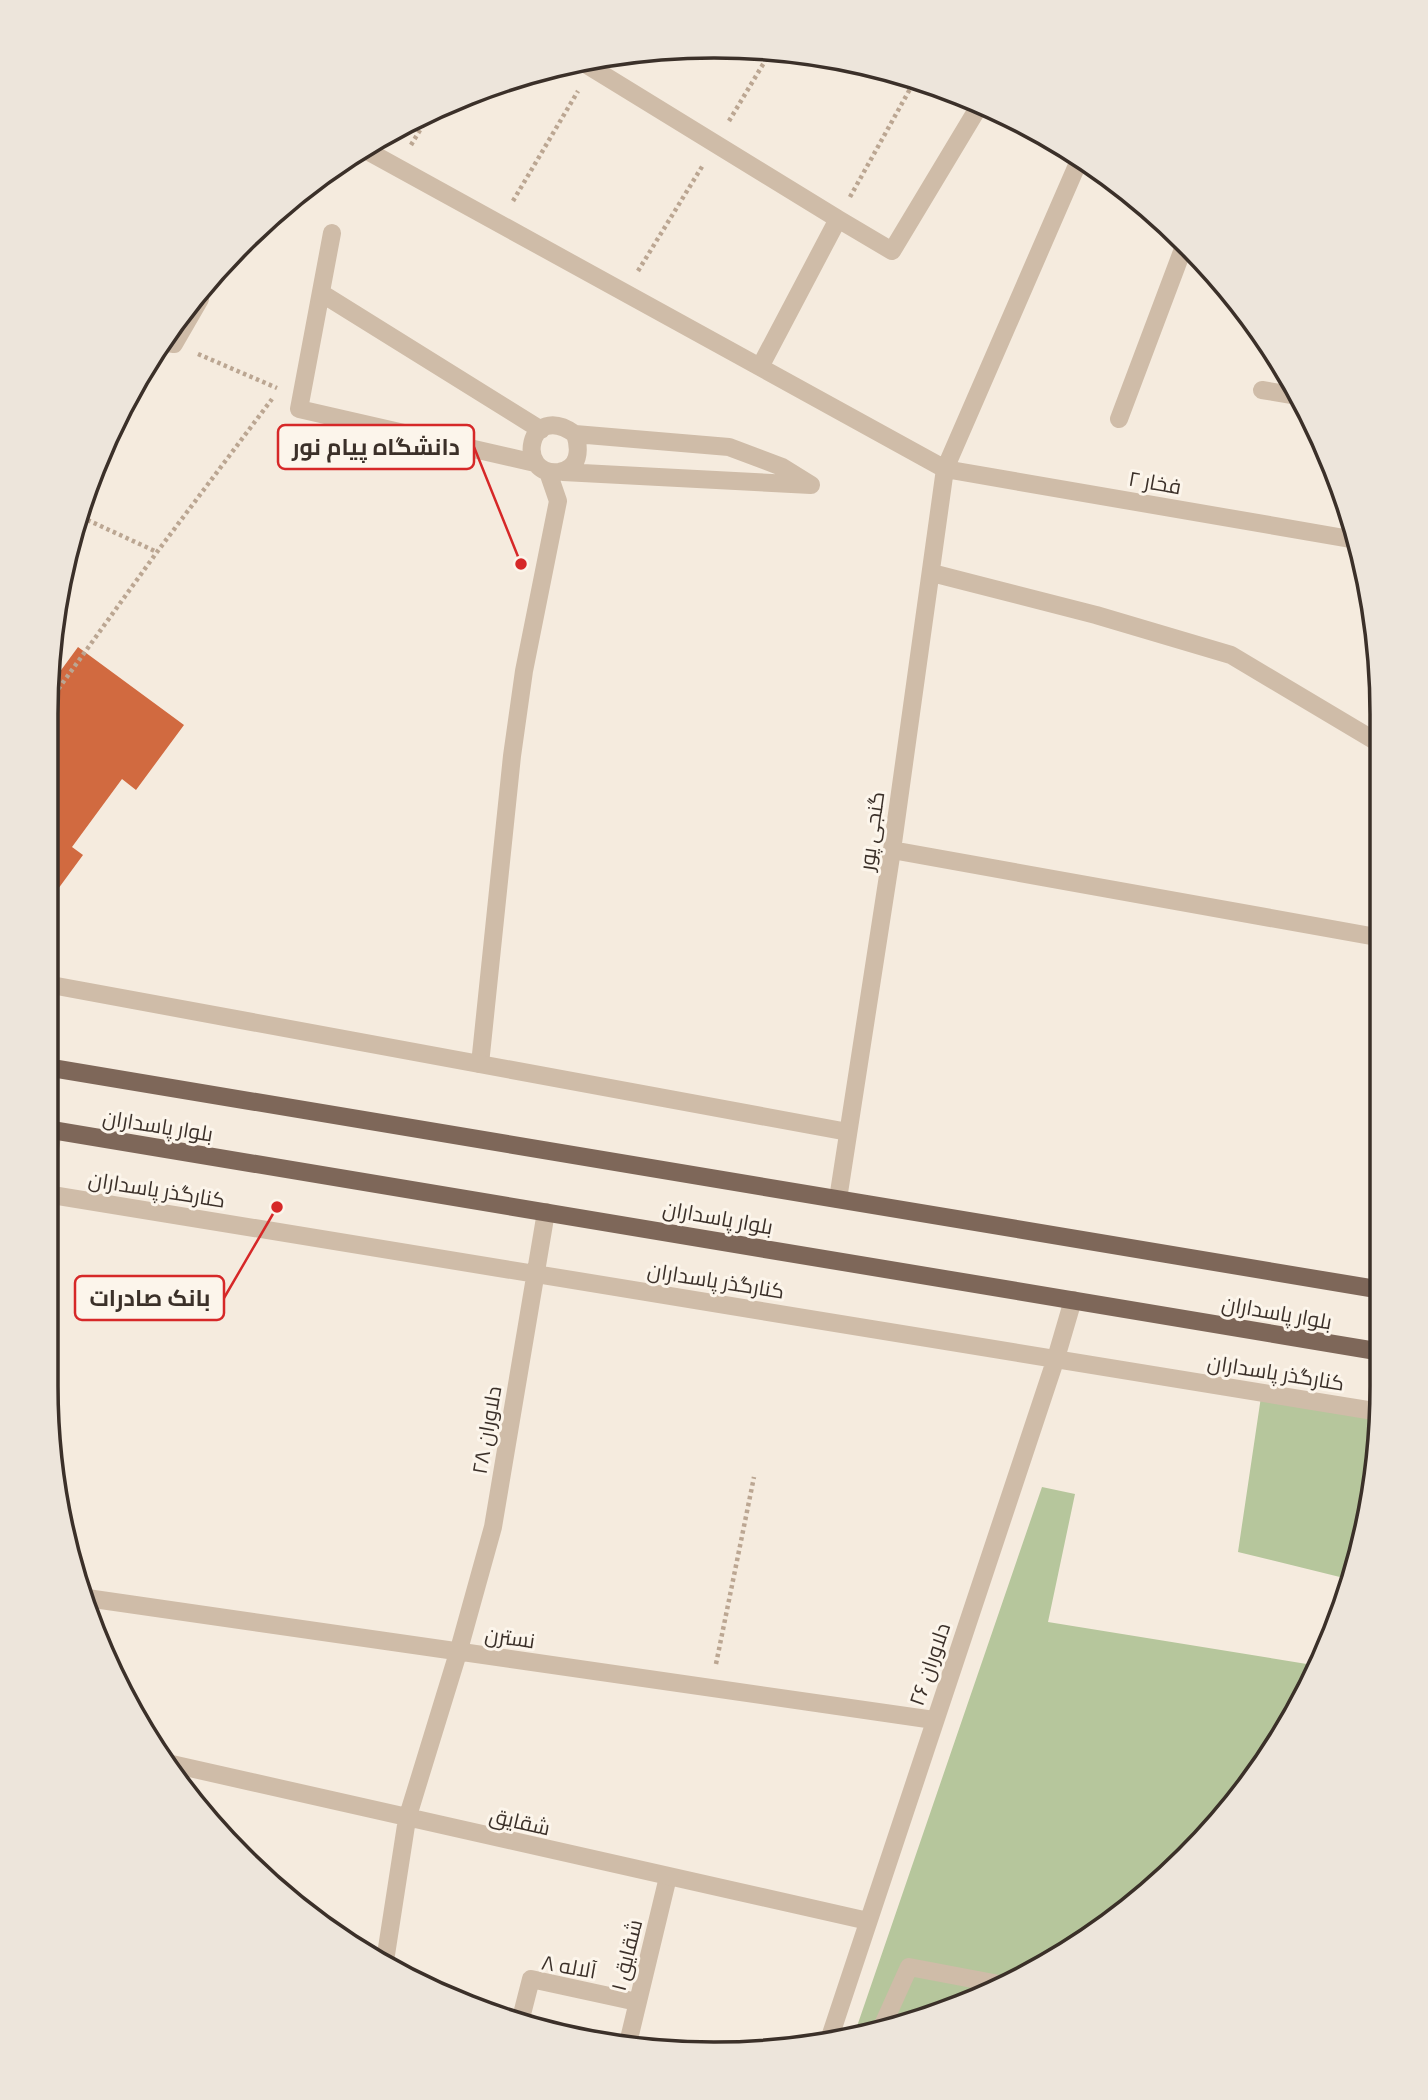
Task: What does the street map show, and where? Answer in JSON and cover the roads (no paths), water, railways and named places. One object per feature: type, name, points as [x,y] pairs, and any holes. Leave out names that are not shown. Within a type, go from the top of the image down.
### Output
[{"type":"main road","name":"بلوار پاسداران","points":[[58,1069],[1370,1288]]},
{"type":"main road","name":"بلوار پاسداران","points":[[58,1131],[1370,1350]]},
{"type":"street","points":[[593,69],[892,251],[975,112]]},
{"type":"street","name":"فخار ۲","points":[[373,154],[945,469],[1346,538]]},
{"type":"street","name":"گنجی پور","points":[[838,1199],[892,850],[945,469],[1076,166]]},
{"type":"street","points":[[760,367],[838,219]]},
{"type":"street","points":[[332,233],[299,409],[549,469],[811,485],[782,467],[729,447],[575,434],[562,425],[547,425],[534,434],[530,449],[549,469],[558,501],[524,671],[512,756],[480,1064]]},
{"type":"street","points":[[1119,419],[1181,254]]},
{"type":"street","points":[[321,293],[541,430]]},
{"type":"street","points":[[1262,390],[1286,394]]},
{"type":"street","points":[[549,469],[575,462],[579,448],[575,434]]},
{"type":"street","points":[[932,573],[1096,615],[1231,655],[1370,738]]},
{"type":"street","points":[[892,850],[1370,936]]},
{"type":"street","points":[[58,986],[848,1132]]},
{"type":"street","name":"کنارگذر پاسداران","points":[[58,1196],[1369,1410]]},
{"type":"street","name":"دلاوران ۲۸","points":[[385,1954],[407,1819],[458,1653],[492,1527],[546,1212]]},
{"type":"street","name":"دلاوران ۲۶","points":[[832,2032],[1056,1359],[1073,1300]]},
{"type":"street","name":"نسترن","points":[[94,1599],[934,1720]]},
{"type":"street","name":"شقایق","points":[[179,1766],[868,1921]]},
{"type":"street","name":"شقایق ۱","points":[[629,2037],[668,1877]]},
{"type":"street","points":[[886,2019],[909,1967],[988,1982]]},
{"type":"street","name":"آلاله ۸","points":[[522,2013],[531,1979],[638,2002]]},
{"type":"place","name":"دانشگاه پیام نور","points":[[521,564]]},
{"type":"place","name":"بانک صادرات","points":[[277,1207]]}]
